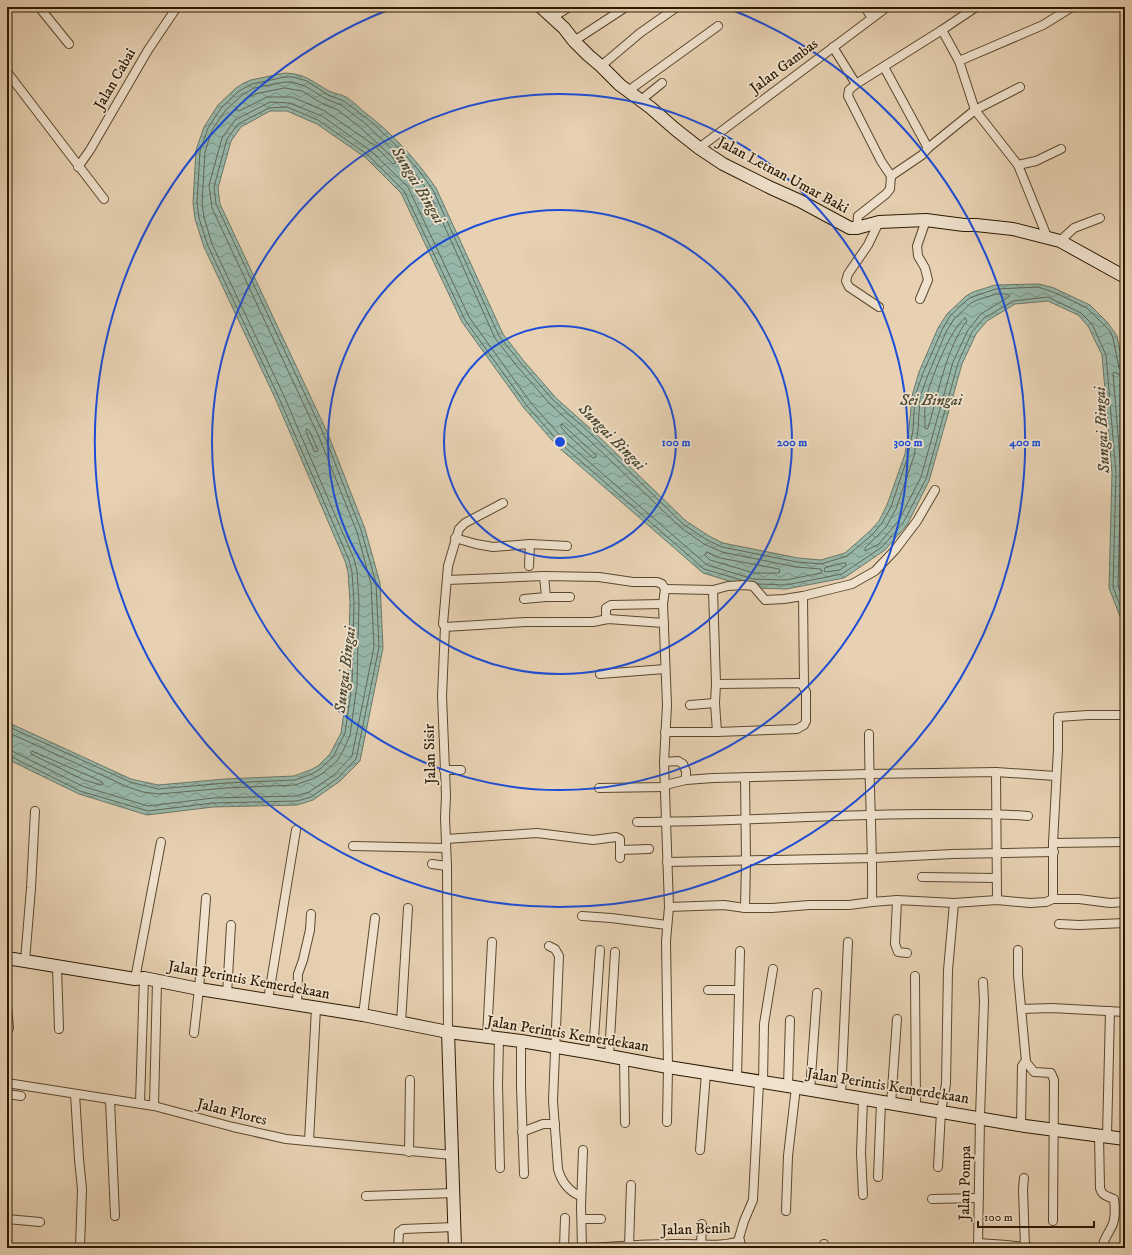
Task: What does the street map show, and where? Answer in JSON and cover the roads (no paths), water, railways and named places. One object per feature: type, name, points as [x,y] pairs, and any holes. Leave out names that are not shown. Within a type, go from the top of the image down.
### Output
[{"type":"street","points":[[39,7],[69,44]]},
{"type":"street","name":"Jalan Cabai","points":[[78,167],[90,150],[148,50],[177,7]]},
{"type":"street","name":"Jalan Letnan Umar Baki","points":[[541,7],[564,28],[574,41],[628,91],[699,148],[723,164],[800,201],[850,228],[857,228],[879,222],[926,220],[1019,230],[1060,241],[1125,277]]},
{"type":"street","points":[[552,18],[569,7]]},
{"type":"street","points":[[574,41],[626,7]]},
{"type":"street","points":[[601,66],[640,34],[677,7]]},
{"type":"street","points":[[865,7],[872,18]]},
{"type":"street","name":"Jalan Gambas","points":[[699,148],[887,7]]},
{"type":"street","points":[[857,228],[858,216],[886,194],[890,189],[891,176],[881,161],[848,96],[849,90],[976,7]]},
{"type":"street","points":[[959,61],[1044,26],[1072,7]]},
{"type":"street","points":[[628,91],[718,26]]},
{"type":"street","points":[[942,30],[959,61],[975,110],[1018,165],[1048,239]]},
{"type":"street","points":[[833,47],[856,84]]},
{"type":"street","points":[[884,67],[928,148]]},
{"type":"street","points":[[7,72],[104,200]]},
{"type":"street","points":[[641,100],[662,83]]},
{"type":"street","points":[[891,176],[922,155],[928,148],[975,110],[1020,87]]},
{"type":"street","points":[[1018,165],[1036,161],[1062,149]]},
{"type":"street","points":[[1060,241],[1074,228],[1100,218]]},
{"type":"street","points":[[920,299],[928,280],[925,268],[918,256],[917,246],[926,220]]},
{"type":"street","points":[[879,222],[868,244],[848,274],[846,281],[849,287],[879,307]]},
{"type":"street","points":[[665,589],[713,590],[728,586],[744,585],[753,586],[765,600],[803,596],[852,584],[875,571],[895,550],[917,521],[935,490]]},
{"type":"street","name":"Jalan Sisir","points":[[448,1032],[447,866],[442,696],[445,626],[443,624],[448,566],[455,538],[459,529],[465,523],[503,503]]},
{"type":"street","points":[[455,538],[493,547],[530,544],[567,546]]},
{"type":"street","points":[[529,566],[530,544]]},
{"type":"street","points":[[447,580],[544,576],[599,577],[633,582],[657,582],[662,584],[665,589],[663,604],[667,705],[664,762],[669,907],[666,941],[668,1122]]},
{"type":"street","points":[[544,576],[546,597]]},
{"type":"street","points":[[713,590],[717,732]]},
{"type":"street","points":[[665,732],[717,732],[800,728],[806,722],[803,596]]},
{"type":"street","points":[[524,599],[570,597]]},
{"type":"street","points":[[608,619],[606,608],[611,605],[663,604]]},
{"type":"street","points":[[445,626],[526,622],[593,622],[608,619],[664,623]]},
{"type":"street","points":[[600,674],[665,668]]},
{"type":"street","points":[[716,684],[798,683],[802,684],[804,687]]},
{"type":"street","points":[[690,705],[715,703]]},
{"type":"street","points":[[1053,899],[1053,842],[1055,776],[1058,749],[1058,716],[1125,715]]},
{"type":"street","points":[[870,734],[869,774],[873,858],[872,902]]},
{"type":"street","points":[[664,762],[678,761],[683,764],[686,770],[686,780]]},
{"type":"street","points":[[444,770],[461,770]]},
{"type":"street","points":[[599,788],[665,786],[686,780],[745,777],[996,772],[1055,776]]},
{"type":"street","points":[[996,772],[997,900]]},
{"type":"street","points":[[745,777],[745,908]]},
{"type":"street","points":[[25,961],[35,811]]},
{"type":"street","points":[[637,822],[746,820],[872,814],[996,813],[1028,816]]},
{"type":"street","points":[[268,1000],[296,830]]},
{"type":"street","points":[[446,838],[537,834],[593,840],[616,838],[620,839],[620,854],[649,849]]},
{"type":"street","points":[[140,1103],[139,978],[161,842]]},
{"type":"street","points":[[1053,842],[1125,842]]},
{"type":"street","points":[[353,846],[446,848]]},
{"type":"street","points":[[667,862],[873,858],[1054,852]]},
{"type":"street","points":[[432,864],[447,866]]},
{"type":"street","points":[[922,877],[996,878]]},
{"type":"street","points":[[194,1033],[206,898]]},
{"type":"street","points":[[669,907],[724,905],[745,908],[772,908],[809,905],[849,905],[897,900],[954,903],[997,900],[1030,903],[1046,902],[1053,899],[1079,899],[1110,903],[1125,902]]},
{"type":"street","points":[[897,900],[896,948],[898,952],[907,953]]},
{"type":"street","points":[[938,1167],[941,1111],[946,1084],[948,970],[954,903]]},
{"type":"street","points":[[401,1023],[408,908]]},
{"type":"street","points":[[297,1005],[298,974],[310,930],[311,914]]},
{"type":"street","points":[[582,916],[667,925]]},
{"type":"street","points":[[363,1015],[375,918]]},
{"type":"street","points":[[1059,924],[1079,925],[1125,923]]},
{"type":"street","points":[[227,994],[231,926]]},
{"type":"street","points":[[492,942],[493,1038],[498,1085],[500,1168]]},
{"type":"street","points":[[841,1096],[848,942]]},
{"type":"street","points":[[549,946],[555,949],[559,956],[553,1101],[557,1158],[560,1176],[564,1183],[575,1193],[581,1196]]},
{"type":"street","points":[[593,1053],[600,950]]},
{"type":"street","points":[[1018,950],[1018,975],[1026,1062],[1034,1072],[1051,1073],[1053,1076],[1055,1093],[1053,1221]]},
{"type":"street","points":[[737,1078],[740,951]]},
{"type":"street","points":[[609,1056],[615,952]]},
{"type":"street","name":"Jalan Perintis Kemerdekaan","points":[[7,958],[139,978],[227,994],[363,1015],[448,1032],[624,1058],[668,1067],[792,1086],[841,1096],[980,1117],[1021,1125],[1125,1138]]},
{"type":"street","points":[[57,966],[59,1029]]},
{"type":"street","points":[[741,1245],[741,1230],[753,1200],[764,1024],[773,969]]},
{"type":"street","points":[[915,976],[916,1107]]},
{"type":"street","points":[[154,1106],[157,981]]},
{"type":"street","name":"Jalan Pompa","points":[[978,1246],[984,1001],[983,982]]},
{"type":"street","points":[[708,990],[739,990]]},
{"type":"street","points":[[810,1090],[817,993]]},
{"type":"street","points":[[7,1007],[9,1028]]},
{"type":"street","points":[[309,1141],[316,1008]]},
{"type":"street","points":[[1021,1008],[1125,1012]]},
{"type":"street","points":[[1102,1248],[1105,1237],[1113,1225],[1115,1206],[1114,1198],[1104,1196],[1100,1188],[1110,1011]]},
{"type":"street","points":[[878,1177],[897,1019]]},
{"type":"street","points":[[786,1211],[792,1086],[790,1020]]},
{"type":"street","points":[[448,1032],[455,1248]]},
{"type":"street","points":[[521,1042],[524,1174]]},
{"type":"street","points":[[624,1058],[625,1123]]},
{"type":"street","points":[[1021,1125],[1022,1066],[1024,1062],[1026,1062]]},
{"type":"street","points":[[700,1150],[706,1073]]},
{"type":"street","points":[[409,1152],[410,1080]]},
{"type":"street","name":"Jalan Flores","points":[[7,1083],[110,1100],[140,1103],[286,1139],[452,1155]]},
{"type":"street","points":[[7,1094],[21,1096]]},
{"type":"street","points":[[75,1094],[82,1189],[80,1248]]},
{"type":"street","points":[[863,1099],[861,1153],[863,1194]]},
{"type":"street","points":[[110,1100],[115,1216]]},
{"type":"street","points":[[522,1132],[542,1124],[555,1124]]},
{"type":"street","points":[[582,1150],[582,1248]]},
{"type":"street","points":[[1024,1178],[1025,1247]]},
{"type":"street","points":[[629,1246],[631,1185]]},
{"type":"street","points":[[366,1196],[454,1193]]},
{"type":"street","points":[[932,1199],[979,1198]]},
{"type":"street","points":[[564,1248],[565,1218]]},
{"type":"street","points":[[582,1218],[602,1219]]},
{"type":"street","points":[[7,1219],[40,1222]]},
{"type":"street","points":[[701,1246],[702,1224]]},
{"type":"street","points":[[398,1248],[399,1232],[403,1229],[455,1227]]},
{"type":"street","name":"Jalan Benih","points":[[525,1248],[582,1248],[672,1244],[701,1246],[741,1245]]},
{"type":"street","points":[[978,1246],[1034,1248]]},
{"type":"water","name":"Sei Bingai","points":[[285,73],[303,76],[331,92],[346,97],[402,146],[436,188],[503,334],[523,360],[556,398],[593,431],[686,521],[723,543],[798,558],[821,560],[845,553],[870,531],[879,521],[887,505],[905,454],[912,396],[919,372],[938,328],[947,314],[966,296],[973,292],[995,285],[1039,284],[1054,288],[1090,305],[1108,323],[1117,336],[1125,376],[1125,624],[1121,619],[1109,588],[1112,473],[1102,355],[1088,326],[1078,315],[1048,301],[1015,304],[987,321],[976,334],[962,364],[929,481],[907,525],[885,550],[844,578],[786,589],[752,588],[703,573],[557,446],[524,408],[462,322],[401,193],[366,158],[317,124],[287,111],[270,111],[241,127],[231,141],[218,188],[220,204],[328,434],[365,529],[380,583],[383,648],[360,761],[340,781],[313,800],[297,805],[213,807],[147,815],[79,794],[7,759],[7,722],[131,779],[158,785],[225,779],[294,776],[318,766],[330,754],[341,733],[348,684],[350,602],[348,572],[345,561],[276,400],[204,247],[195,219],[193,203],[196,150],[204,127],[218,105],[236,88],[244,83],[251,80]]},
{"type":"water label","name":"Sungai Bingai","points":[[418,185]]},
{"type":"water label","name":"Sungai Bingai","points":[[1102,430]]},
{"type":"water label","name":"Sungai Bingai","points":[[612,437]]},
{"type":"water label","name":"Sungai Bingai","points":[[345,670]]}]
